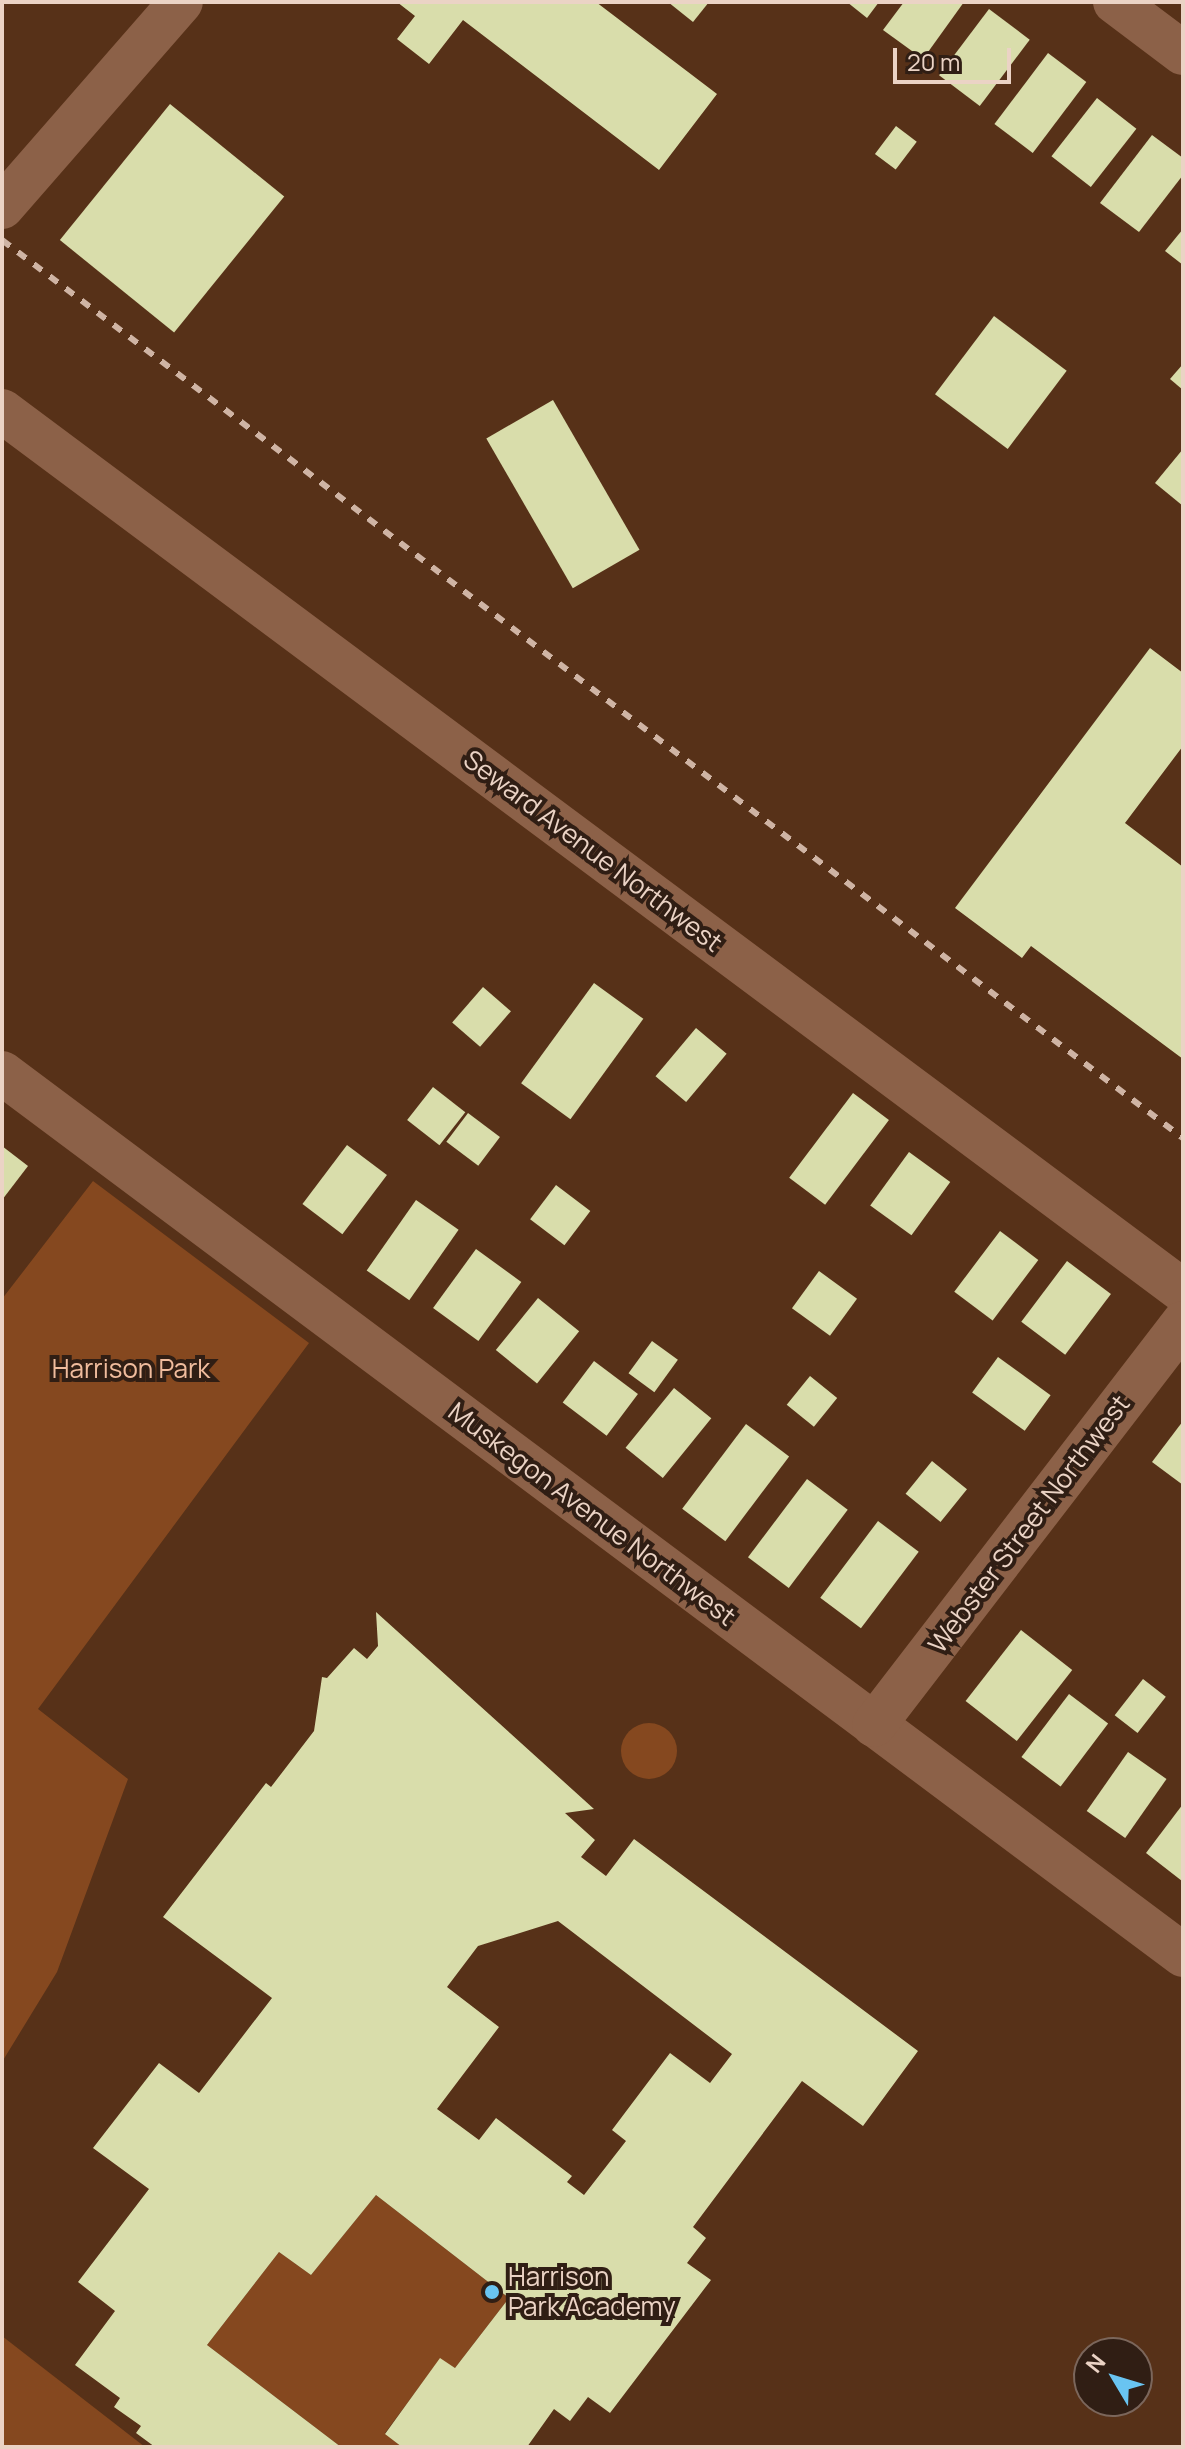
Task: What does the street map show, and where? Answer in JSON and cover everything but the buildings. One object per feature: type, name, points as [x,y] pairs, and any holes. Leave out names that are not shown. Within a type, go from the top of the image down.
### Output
[{"type":"street","points":[[2,207],[181,2]]},
{"type":"street","points":[[1115,2],[1183,53]]},
{"type":"street","name":"Seward Avenue Northwest","points":[[2,411],[1183,1291]]},
{"type":"street","name":"Muskegon Avenue Northwest","points":[[2,1073],[1183,1955]]},
{"type":"street","name":"Webster Street Northwest","points":[[874,1725],[1183,1323]]},
{"type":"green space","name":"Harrison Park","points":[[93,1181],[309,1343],[38,1709],[128,1779],[57,1972],[2,2062],[2,1299]]},
{"type":"green space","points":[[649,1723],[669,1731],[677,1751],[669,1771],[649,1779],[629,1771],[621,1751],[629,1731]]},
{"type":"green space","points":[[376,2195],[509,2298],[455,2368],[440,2359],[385,2433],[402,2447],[341,2447],[207,2345],[279,2252],[311,2275]]},
{"type":"green space","points":[[2,2336],[145,2447],[2,2447]]},
{"type":"railway","points":[[2,240],[1183,1138]]},
{"type":"place","name":"Harrison Park Academy","points":[[492,2292]]}]
